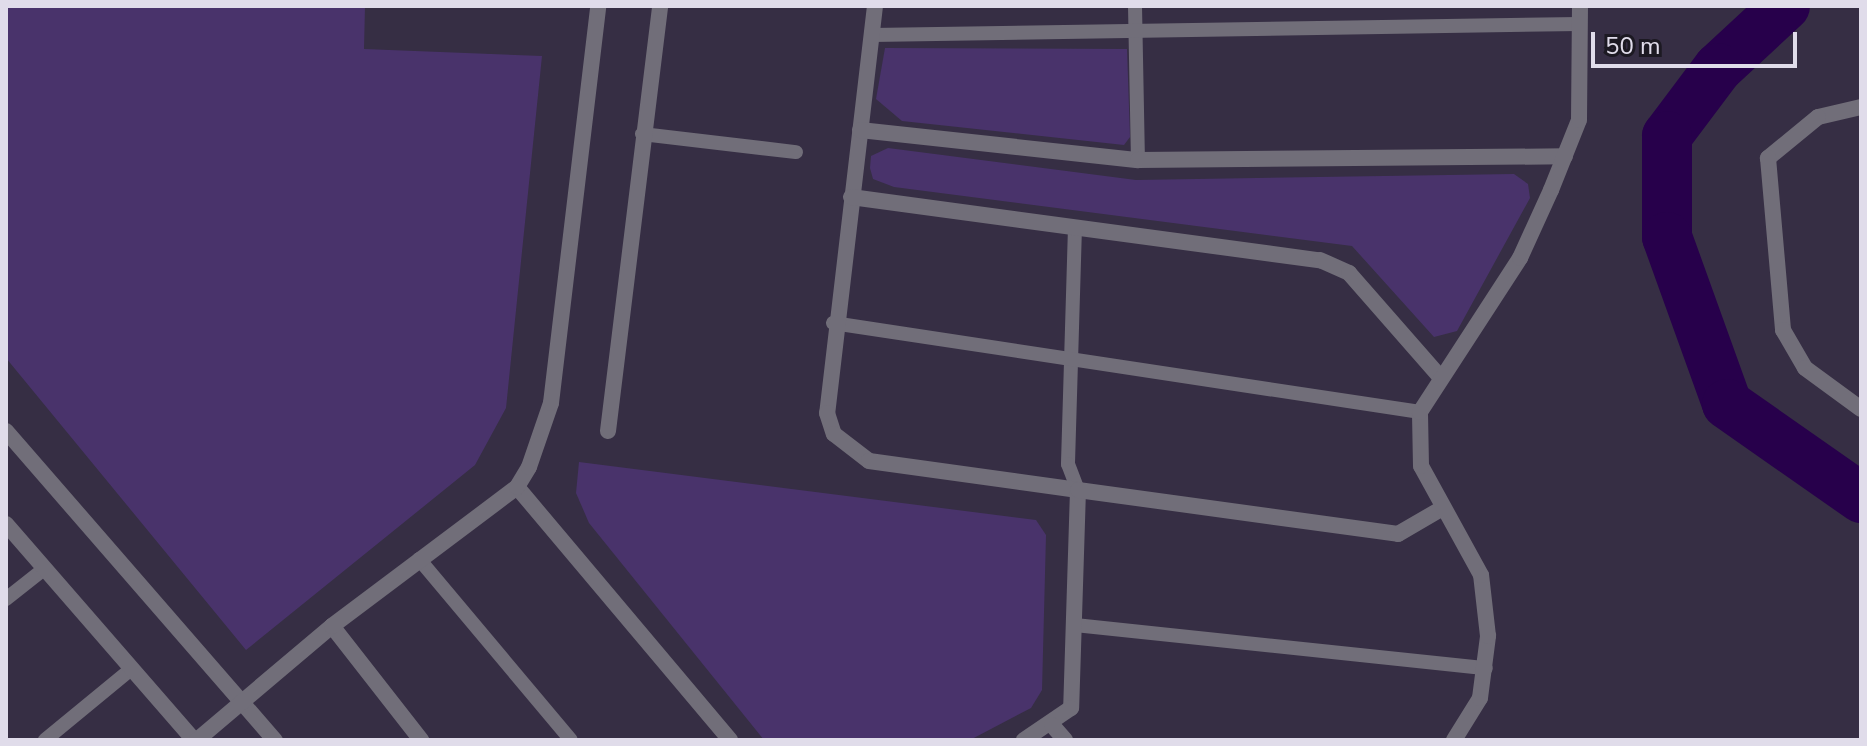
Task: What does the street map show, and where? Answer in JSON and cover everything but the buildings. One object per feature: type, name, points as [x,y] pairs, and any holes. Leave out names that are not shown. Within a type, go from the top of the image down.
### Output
[{"type":"street","points":[[6,524],[130,670],[196,740],[241,698],[332,626],[517,487],[551,403],[598,6]]},
{"type":"street","points":[[608,431],[660,6]]},
{"type":"street","points":[[875,6],[833,323],[827,413],[850,451],[869,461],[1398,534],[1441,509]]},
{"type":"street","points":[[1454,740],[1480,698],[1486,668],[1481,575],[1441,509],[1421,466],[1420,412],[1520,258],[1565,156],[1579,120],[1580,6]]},
{"type":"street","points":[[1861,107],[1818,117],[1768,158],[1783,330],[1805,368],[1861,409]]},
{"type":"street","points":[[860,130],[1138,160],[1565,156]]},
{"type":"street","points":[[851,197],[1320,260],[1349,273],[1440,377]]},
{"type":"street","points":[[6,431],[275,740]]},
{"type":"street","points":[[517,487],[730,740]]},
{"type":"street","points":[[1024,740],[1052,725],[1071,708],[1078,490]]},
{"type":"street","points":[[332,626],[421,740]]},
{"type":"street","points":[[1052,725],[1065,740]]},
{"type":"lane","points":[[1135,6],[1138,160]]},
{"type":"lane","points":[[872,35],[1579,24]]},
{"type":"lane","points":[[642,134],[796,152]]},
{"type":"lane","points":[[1075,227],[1068,464],[1078,490]]},
{"type":"lane","points":[[833,323],[1420,412]]},
{"type":"lane","points":[[419,559],[571,740]]},
{"type":"lane","points":[[6,599],[44,569]]},
{"type":"lane","points":[[1075,625],[1486,668]]},
{"type":"lane","points":[[45,740],[130,670]]},
{"type":"shaded area","points":[[6,6],[365,6],[364,49],[542,56],[506,408],[475,465],[246,650],[6,358]]},
{"type":"shaded area","points":[[885,48],[1127,49],[1130,137],[1124,145],[902,121],[876,99]]},
{"type":"shaded area","points":[[888,148],[1136,180],[1514,174],[1528,184],[1530,198],[1457,331],[1434,337],[1352,246],[894,187],[873,179],[870,168],[871,156]]},
{"type":"shaded area","points":[[579,462],[1036,520],[1046,535],[1042,690],[1031,708],[970,740],[764,740],[589,523],[576,493]]},
{"type":"waterway","points":[[1785,6],[1718,68],[1667,136],[1667,237],[1727,404],[1861,498]]}]
